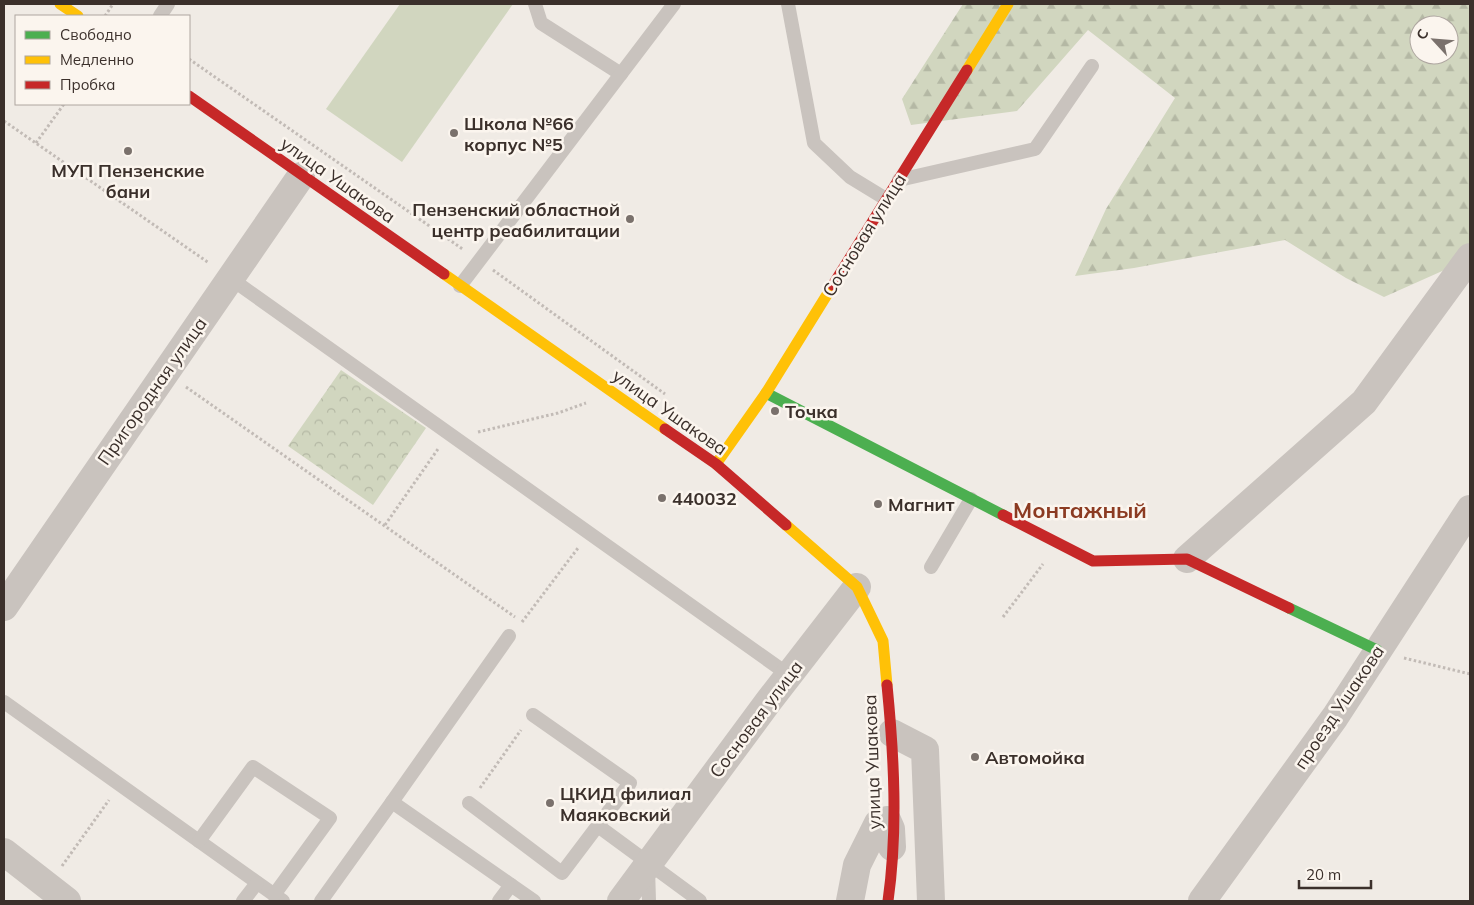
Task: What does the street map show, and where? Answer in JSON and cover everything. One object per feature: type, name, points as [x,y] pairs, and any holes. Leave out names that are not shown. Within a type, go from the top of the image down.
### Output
[{"type":"street","points":[[60,4],[76,15]]},
{"type":"street","name":"Сосновая улица","points":[[716,464],[766,393],[1008,4]]},
{"type":"street","name":"улица Ушакова","points":[[190,97],[716,464],[857,587],[883,642],[892,732],[893,864],[888,901]]},
{"type":"street","name":"Пригородная улица","points":[[4,607],[301,176]]},
{"type":"street","points":[[1187,559],[1364,402],[1470,258]]},
{"type":"street","points":[[766,393],[1093,561],[1187,559],[1377,650]]},
{"type":"street","name":"проезд Ушакова","points":[[1202,901],[1330,725],[1470,509]]},
{"type":"street","name":"Сосновая улица","points":[[621,901],[857,587]]},
{"type":"street","points":[[892,732],[924,750],[931,901]]},
{"type":"street","points":[[850,901],[858,865],[870,836],[878,823],[887,820],[891,829],[893,864]]},
{"type":"street","points":[[4,852],[57,894]]},
{"type":"lane","points":[[161,15],[168,4]]},
{"type":"lane","points":[[534,4],[541,23],[621,74]]},
{"type":"lane","points":[[460,286],[674,4]]},
{"type":"lane","points":[[788,4],[814,143],[850,177],[886,199]]},
{"type":"lane","points":[[898,181],[1035,150],[1092,66]]},
{"type":"lane","points":[[230,278],[789,675]]},
{"type":"lane","points":[[931,566],[971,499]]},
{"type":"lane","points":[[321,901],[509,636]]},
{"type":"lane","points":[[4,702],[199,842],[278,898],[330,818],[253,767],[199,842]]},
{"type":"lane","points":[[469,803],[562,873],[630,783],[532,715]]},
{"type":"lane","points":[[392,802],[534,901]]},
{"type":"lane","points":[[598,826],[700,901]]},
{"type":"lane","points":[[648,864],[649,901]]},
{"type":"lane","points":[[243,901],[257,883]]},
{"type":"lane","points":[[500,901],[511,885]]},
{"type":"path","points":[[105,15],[113,4]]},
{"type":"path","points":[[36,144],[63,105]]},
{"type":"path","points":[[4,122],[230,278]]},
{"type":"path","points":[[165,373],[522,622],[589,533]]},
{"type":"path","points":[[385,525],[449,434],[473,433],[558,413],[594,401]]},
{"type":"path","points":[[1003,617],[1058,543]]},
{"type":"path","points":[[1377,650],[1470,674]]},
{"type":"path","points":[[469,803],[532,715]]},
{"type":"path","points":[[57,894],[120,785]]},
{"type":"green space","points":[[400,4],[513,4],[402,162],[326,109]]},
{"type":"green space","points":[[963,4],[1470,4],[1470,242],[1449,268],[1384,297],[1346,278],[1285,240],[1134,268],[1075,276],[1106,209],[1175,98],[1088,30],[1017,111],[911,125],[902,99]]},
{"type":"green space","points":[[341,370],[426,428],[373,505],[288,446]]},
{"type":"traffic: fast","points":[[766,393],[1003,515]]},
{"type":"traffic: fast","points":[[1289,608],[1377,650]]},
{"type":"traffic: slow","points":[[60,4],[76,15]]},
{"type":"traffic: slow","points":[[967,70],[1008,4]]},
{"type":"traffic: slow","points":[[444,274],[665,429]]},
{"type":"traffic: slow","points":[[716,464],[766,393],[833,285]]},
{"type":"traffic: slow","points":[[786,525],[857,587],[883,641],[887,685]]},
{"type":"traffic: jam","points":[[833,285],[967,70]]},
{"type":"traffic: jam","points":[[190,97],[444,274]]},
{"type":"traffic: jam","points":[[665,429],[716,464],[786,525]]},
{"type":"traffic: jam","points":[[1003,515],[1093,561],[1187,559],[1289,608]]},
{"type":"traffic: jam","points":[[887,685],[894,793],[893,847],[888,901]]},
{"type":"place","name":"Школа №66 корпус №5","points":[[454,133]]},
{"type":"place","name":"МУП Пензенские бани","points":[[128,151]]},
{"type":"place","name":"Пензенский областной центр реабилитации","points":[[630,219]]},
{"type":"place","name":"Точка","points":[[775,411]]},
{"type":"place","name":"440032","points":[[662,498]]},
{"type":"place","name":"Магнит","points":[[878,504]]},
{"type":"place","name":"Автомойка","points":[[975,757]]},
{"type":"place","name":"ЦКИД филиал Маяковский","points":[[550,803]]},
{"type":"district","name":"Монтажный","points":[[1080,510]]}]
